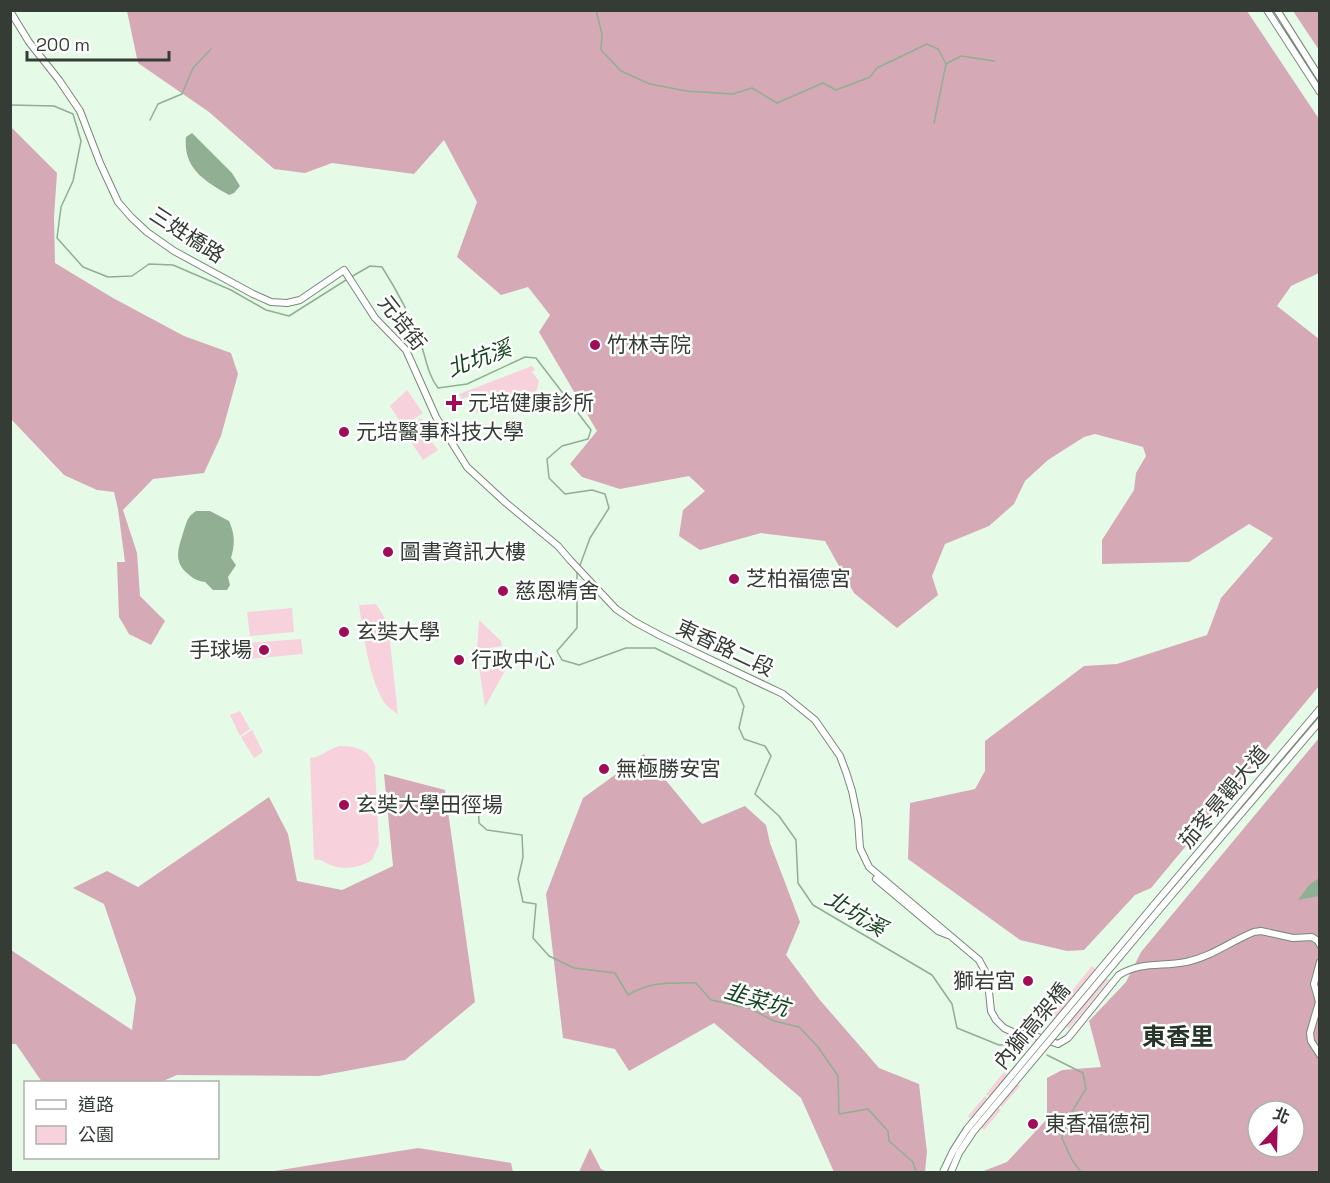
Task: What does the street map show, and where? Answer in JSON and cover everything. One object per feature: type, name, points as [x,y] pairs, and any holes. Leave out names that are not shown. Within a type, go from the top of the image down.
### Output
[{"type":"street","points":[[1268,10],[1320,92]]},
{"type":"street","points":[[1277,10],[1320,78]]},
{"type":"street","name":"三姓橋路","points":[[10,11],[29,42],[80,111],[118,202],[147,231],[174,250],[271,302],[287,303],[300,300],[345,273]]},
{"type":"street","name":"元培街","points":[[345,273],[375,318],[406,350],[436,417],[467,467],[558,546],[570,560]]},
{"type":"street","name":"東香路二段","points":[[570,560],[616,609],[635,622],[783,694],[815,720],[840,756],[851,784],[860,848],[869,867],[979,960],[985,971],[990,1007],[996,1020],[1004,1028],[1017,1034],[1029,1034],[1058,1044],[1068,1038],[1119,975],[1130,969],[1143,965],[1185,962],[1208,955],[1242,936],[1261,931],[1293,939],[1312,937],[1320,945]]},
{"type":"street","name":"茄苳景觀大道","points":[[1156,908],[1320,709]]},
{"type":"street","name":"茄苳景觀大道","points":[[1156,908],[1320,721]]},
{"type":"street","name":"內獅高架橋","points":[[943,1173],[967,1129],[1156,908]]},
{"type":"street","name":"內獅高架橋","points":[[951,1173],[959,1153],[973,1132],[1156,908]]},
{"type":"street","points":[[1320,962],[1314,984],[1319,1002],[1310,1033],[1311,1041],[1320,1055]]},
{"type":"green space","points":[[532,366],[535,370],[532,372],[539,381],[536,391],[528,397],[491,412],[479,413],[471,405],[470,396],[462,399],[459,394]]},
{"type":"green space","points":[[407,390],[423,413],[403,426],[390,406]]},
{"type":"green space","points":[[421,418],[435,438],[431,441],[438,450],[423,460],[403,430]]},
{"type":"green space","points":[[376,604],[388,623],[398,715],[385,704],[374,681],[367,655],[359,605]]},
{"type":"green space","points":[[292,608],[294,632],[250,636],[247,612]]},
{"type":"green space","points":[[479,620],[501,641],[502,646],[477,650]]},
{"type":"green space","points":[[301,639],[303,654],[250,659],[249,643]]},
{"type":"green space","points":[[505,665],[506,669],[485,707],[479,667]]},
{"type":"green space","points":[[240,711],[250,729],[240,736],[230,715]]},
{"type":"green space","points":[[252,730],[263,752],[254,758],[241,737]]},
{"type":"green space","name":"玄奘大學田徑場","points":[[339,746],[365,752],[373,760],[375,766],[379,844],[372,860],[351,868],[314,860],[310,758]]},
{"type":"green space","points":[[1092,966],[1109,980],[1069,1029],[1052,1015]]},
{"type":"green space","points":[[1004,1072],[1020,1086],[1002,1107],[986,1094]]},
{"type":"green space","points":[[985,1096],[1001,1110],[984,1130],[968,1116]]},
{"type":"shaded area","points":[[127,11],[1247,11],[1319,119],[1319,273],[1291,286],[1277,306],[1319,339],[1319,686],[1151,888],[1135,895],[1084,950],[1067,951],[1020,940],[908,859],[910,803],[975,789],[985,771],[985,741],[1084,666],[1117,664],[1207,635],[1221,598],[1273,538],[1249,524],[1189,562],[1102,564],[1102,540],[1134,490],[1136,473],[1146,456],[1143,447],[1095,434],[1084,437],[1048,460],[1025,481],[1014,504],[989,526],[945,544],[932,576],[938,595],[897,628],[854,593],[825,541],[761,533],[700,550],[679,536],[683,510],[705,491],[689,476],[620,489],[582,477],[570,464],[597,431],[539,332],[550,315],[528,287],[501,295],[457,257],[477,202],[444,140],[414,174],[332,163],[305,173],[274,169],[209,112],[138,63]]},
{"type":"shaded area","points":[[1293,11],[1319,11],[1319,50]]},
{"type":"shaded area","points":[[11,127],[57,173],[54,217],[55,263],[113,298],[184,336],[231,353],[238,374],[221,436],[204,473],[153,479],[123,510],[137,553],[140,596],[165,621],[151,645],[129,634],[119,617],[117,562],[125,562],[114,492],[97,490],[64,475],[11,419]]},
{"type":"shaded area","points":[[192,133],[232,173],[240,186],[234,193],[229,195],[212,185],[192,166],[188,158],[186,137]]},
{"type":"shaded area","points":[[196,511],[210,511],[229,521],[231,526],[234,539],[231,558],[236,565],[228,577],[230,585],[227,590],[213,590],[205,582],[190,576],[178,559],[180,542],[188,519]]},
{"type":"shaded area","points":[[1319,738],[1319,1172],[981,1172],[1007,1162],[1047,1119],[1047,1078],[1062,1070],[1101,1067],[1089,1021],[1126,982],[1141,952]]},
{"type":"shaded area","points":[[644,754],[702,824],[745,806],[766,825],[770,843],[800,922],[786,955],[819,999],[879,1068],[919,1084],[927,1152],[925,1172],[834,1172],[801,1098],[714,1023],[629,1071],[615,1049],[563,1038],[546,894],[583,798]]},
{"type":"shaded area","points":[[384,774],[445,790],[475,1002],[405,1060],[319,1076],[177,1075],[163,1081],[41,1081],[16,1044],[11,1044],[11,950],[132,1030],[136,998],[104,904],[73,888],[107,871],[138,887],[269,797],[288,834],[297,881],[342,890],[393,866]]},
{"type":"shaded area","points":[[1319,878],[1319,896],[1298,900],[1309,885]]},
{"type":"shaded area","points":[[418,1148],[511,1163],[513,1172],[268,1172]]},
{"type":"shaded area","points":[[590,1148],[601,1169],[607,1172],[579,1172]]},
{"type":"waterway","points":[[596,10],[602,34],[601,50],[621,71],[650,84],[686,91],[733,94],[752,88],[777,103],[823,83],[836,90],[870,77],[877,68],[927,44],[938,49],[946,64],[934,123]]},
{"type":"waterway","points":[[150,120],[158,104],[182,94],[193,68],[211,49]]},
{"type":"waterway","points":[[946,64],[961,56],[994,61]]},
{"type":"waterway","name":"北坑溪","points":[[10,105],[54,106],[73,114],[81,141],[73,181],[61,207],[57,238],[83,267],[108,277],[132,276],[149,264],[173,265],[231,290],[266,310],[289,316],[346,280]]},
{"type":"waterway","name":"北坑溪","points":[[351,277],[370,266],[382,267],[408,314],[438,388],[467,384],[525,357],[536,358],[591,430],[588,439],[562,446],[547,459],[549,478],[565,494],[592,490],[605,494],[609,508],[590,538],[579,568]]},
{"type":"waterway","name":"北坑溪","points":[[577,572],[577,628],[557,651],[562,660],[579,665],[626,648],[655,648],[736,688],[744,706],[739,728],[744,739],[765,746],[771,756],[755,794],[779,816],[796,840],[798,883],[813,905],[932,975],[952,1004],[957,1028],[999,1045],[1021,1044]]},
{"type":"waterway","name":"韭菜坑","points":[[478,800],[479,823],[487,830],[522,835],[523,857],[518,879],[523,902],[536,904],[533,938],[549,956],[574,968],[615,973],[628,995],[653,985],[696,983],[711,1000],[749,1008],[774,1021],[799,1027],[818,1047],[838,1076],[839,1114],[868,1109],[888,1131],[889,1141],[913,1162],[916,1172]]},
{"type":"waterway","name":"北坑溪","points":[[1047,1055],[1083,1073],[1086,1089],[1068,1118],[1062,1138],[1072,1160],[1081,1172]]},
{"type":"place","name":"竹林寺院","points":[[595,345]]},
{"type":"place","name":"元培健康診所","points":[[454,403]]},
{"type":"place","name":"元培醫事科技大學","points":[[344,432]]},
{"type":"place","name":"圖書資訊大樓","points":[[388,552]]},
{"type":"place","name":"芝柏福德宮","points":[[734,579]]},
{"type":"place","name":"慈恩精舍","points":[[503,591]]},
{"type":"place","name":"玄奘大學","points":[[344,632]]},
{"type":"place","name":"手球場","points":[[264,650]]},
{"type":"place","name":"行政中心","points":[[459,660]]},
{"type":"place","name":"無極勝安宮","points":[[604,769]]},
{"type":"place","name":"玄奘大學田徑場","points":[[344,805]]},
{"type":"place","name":"獅岩宮","points":[[1028,981]]},
{"type":"place","name":"東香福德祠","points":[[1033,1124]]},
{"type":"district","name":"東香里","points":[[1178,1037]]}]
